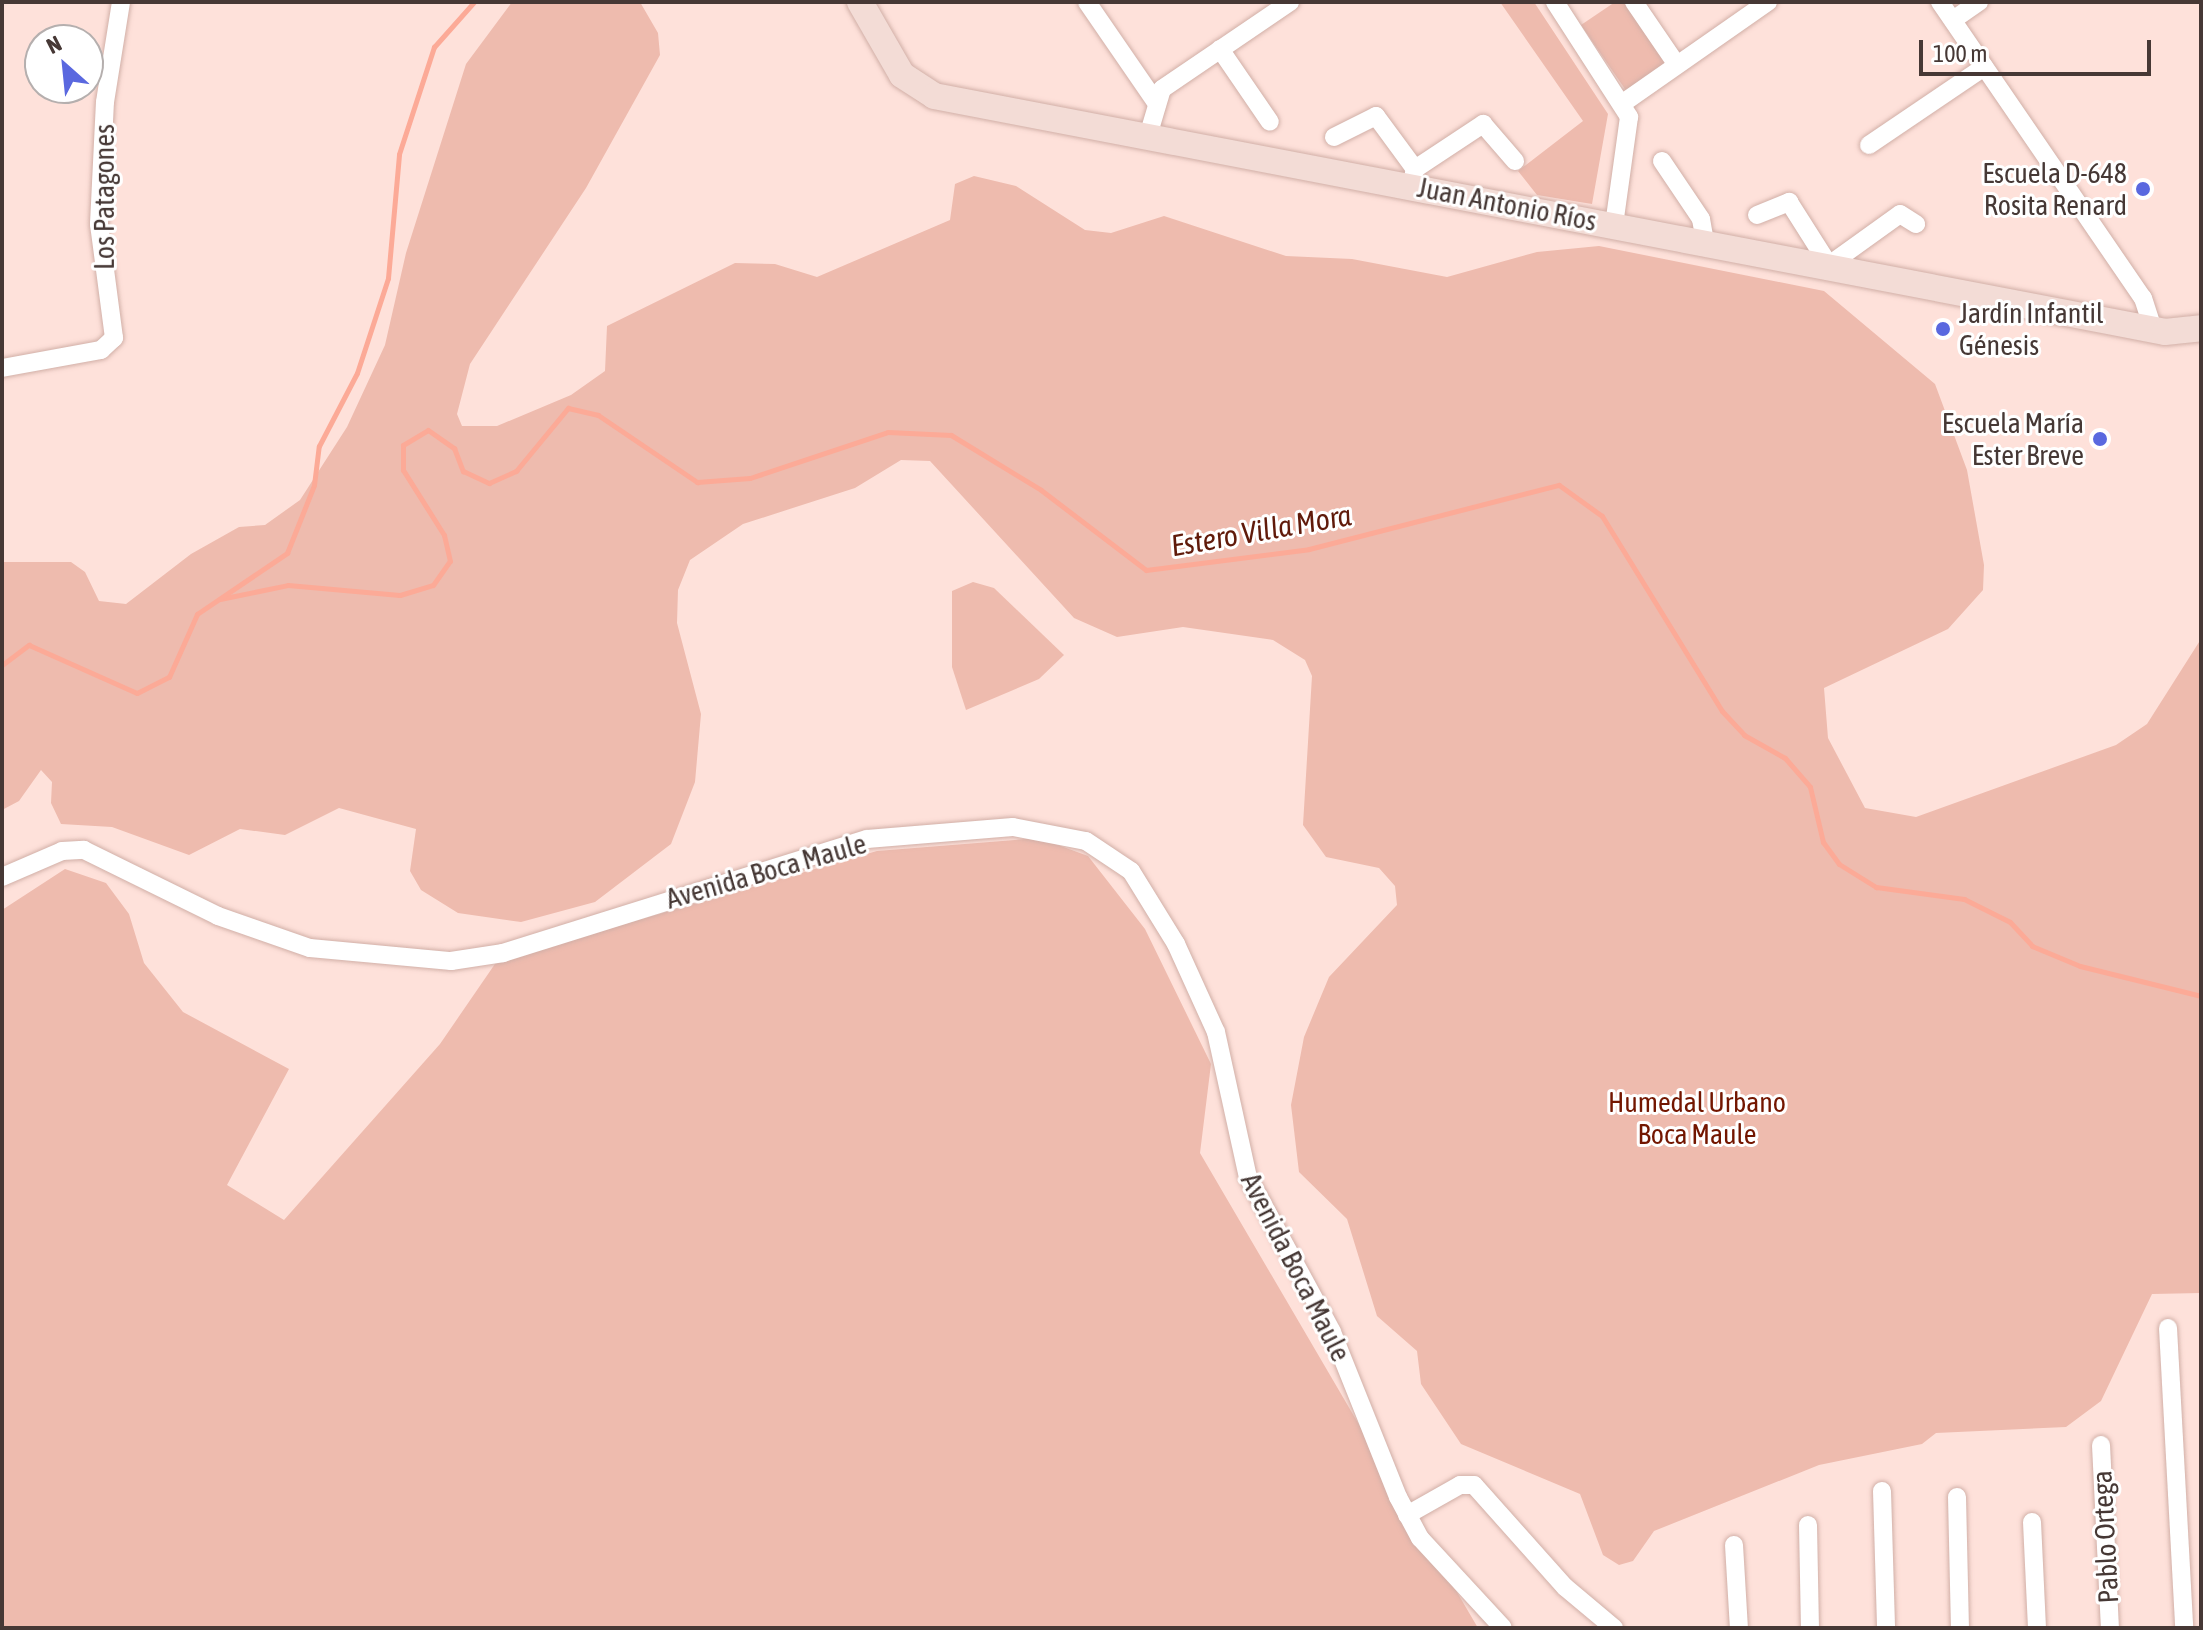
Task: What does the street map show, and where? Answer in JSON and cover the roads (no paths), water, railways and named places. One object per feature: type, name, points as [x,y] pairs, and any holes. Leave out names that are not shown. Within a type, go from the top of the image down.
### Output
[{"type":"street","name":"Los Patagones","points":[[2,368],[111,343],[115,332],[99,258],[102,136],[121,2]]},
{"type":"street","name":"Juan Antonio Ríos","points":[[860,2],[902,75],[927,94],[1148,136],[1413,177],[1614,225],[2153,328],[2201,328]]},
{"type":"street","points":[[1087,2],[1155,101]]},
{"type":"street","points":[[1148,136],[1155,101],[1220,49],[1290,2]]},
{"type":"street","points":[[1555,2],[1623,103],[1630,124],[1614,225]]},
{"type":"street","points":[[1634,2],[1677,65]]},
{"type":"street","points":[[1623,103],[1766,2]]},
{"type":"street","points":[[1940,2],[2143,298],[2153,328]]},
{"type":"street","points":[[1953,20],[1979,2]]},
{"type":"street","points":[[1220,49],[1270,122]]},
{"type":"street","points":[[1869,145],[1984,67]]},
{"type":"street","points":[[1334,137],[1376,116],[1413,177],[1487,124],[1515,161]]},
{"type":"street","points":[[1662,161],[1701,219],[1705,241]]},
{"type":"street","points":[[1757,215],[1789,202],[1829,265],[1900,214],[1916,224]]},
{"type":"street","name":"Avenida Boca Maule","points":[[2,877],[62,851],[84,850],[218,916],[310,948],[451,961],[503,953],[867,839],[1013,827],[1086,841],[1131,871],[1176,944],[1216,1032],[1248,1177],[1332,1332],[1407,1515],[1503,1628]]},
{"type":"street","points":[[2168,1328],[2184,1628]]},
{"type":"street","name":"Pablo Ortega","points":[[2101,1445],[2110,1628]]},
{"type":"street","points":[[1407,1515],[1460,1485],[1474,1485],[1565,1587],[1614,1628]]},
{"type":"street","points":[[1882,1491],[1886,1628]]},
{"type":"street","points":[[1957,1497],[1960,1628]]},
{"type":"street","points":[[2032,1522],[2037,1628]]},
{"type":"street","points":[[1808,1525],[1810,1628]]},
{"type":"street","points":[[1734,1545],[1739,1628]]},
{"type":"waterway","points":[[2,665],[29,645],[137,693],[169,677],[197,614],[287,553],[314,485],[319,446],[357,373],[388,278],[399,154],[434,47],[474,2]]},
{"type":"waterway","name":"Estero Villa Mora","points":[[220,599],[288,585],[400,595],[433,585],[450,561],[444,535],[403,470],[403,445],[428,430],[454,448],[463,471],[489,483],[516,471],[568,408],[598,415],[697,482],[750,478],[888,432],[951,435],[1041,490],[1146,570],[1309,549],[1559,485],[1602,516],[1722,711],[1744,735],[1785,758],[1810,787],[1823,842],[1839,864],[1876,887],[1964,899],[2010,922],[2032,946],[2080,966],[2201,996]]},
{"type":"place","name":"Escuela D-648 Rosita Renard","points":[[2143,189]]},
{"type":"place","name":"Jardín Infantil Génesis","points":[[1943,329]]},
{"type":"place","name":"Escuela María Ester Breve","points":[[2100,439]]},
{"type":"park label","name":"Humedal Urbano Boca Maule","points":[[1697,1118]]}]
